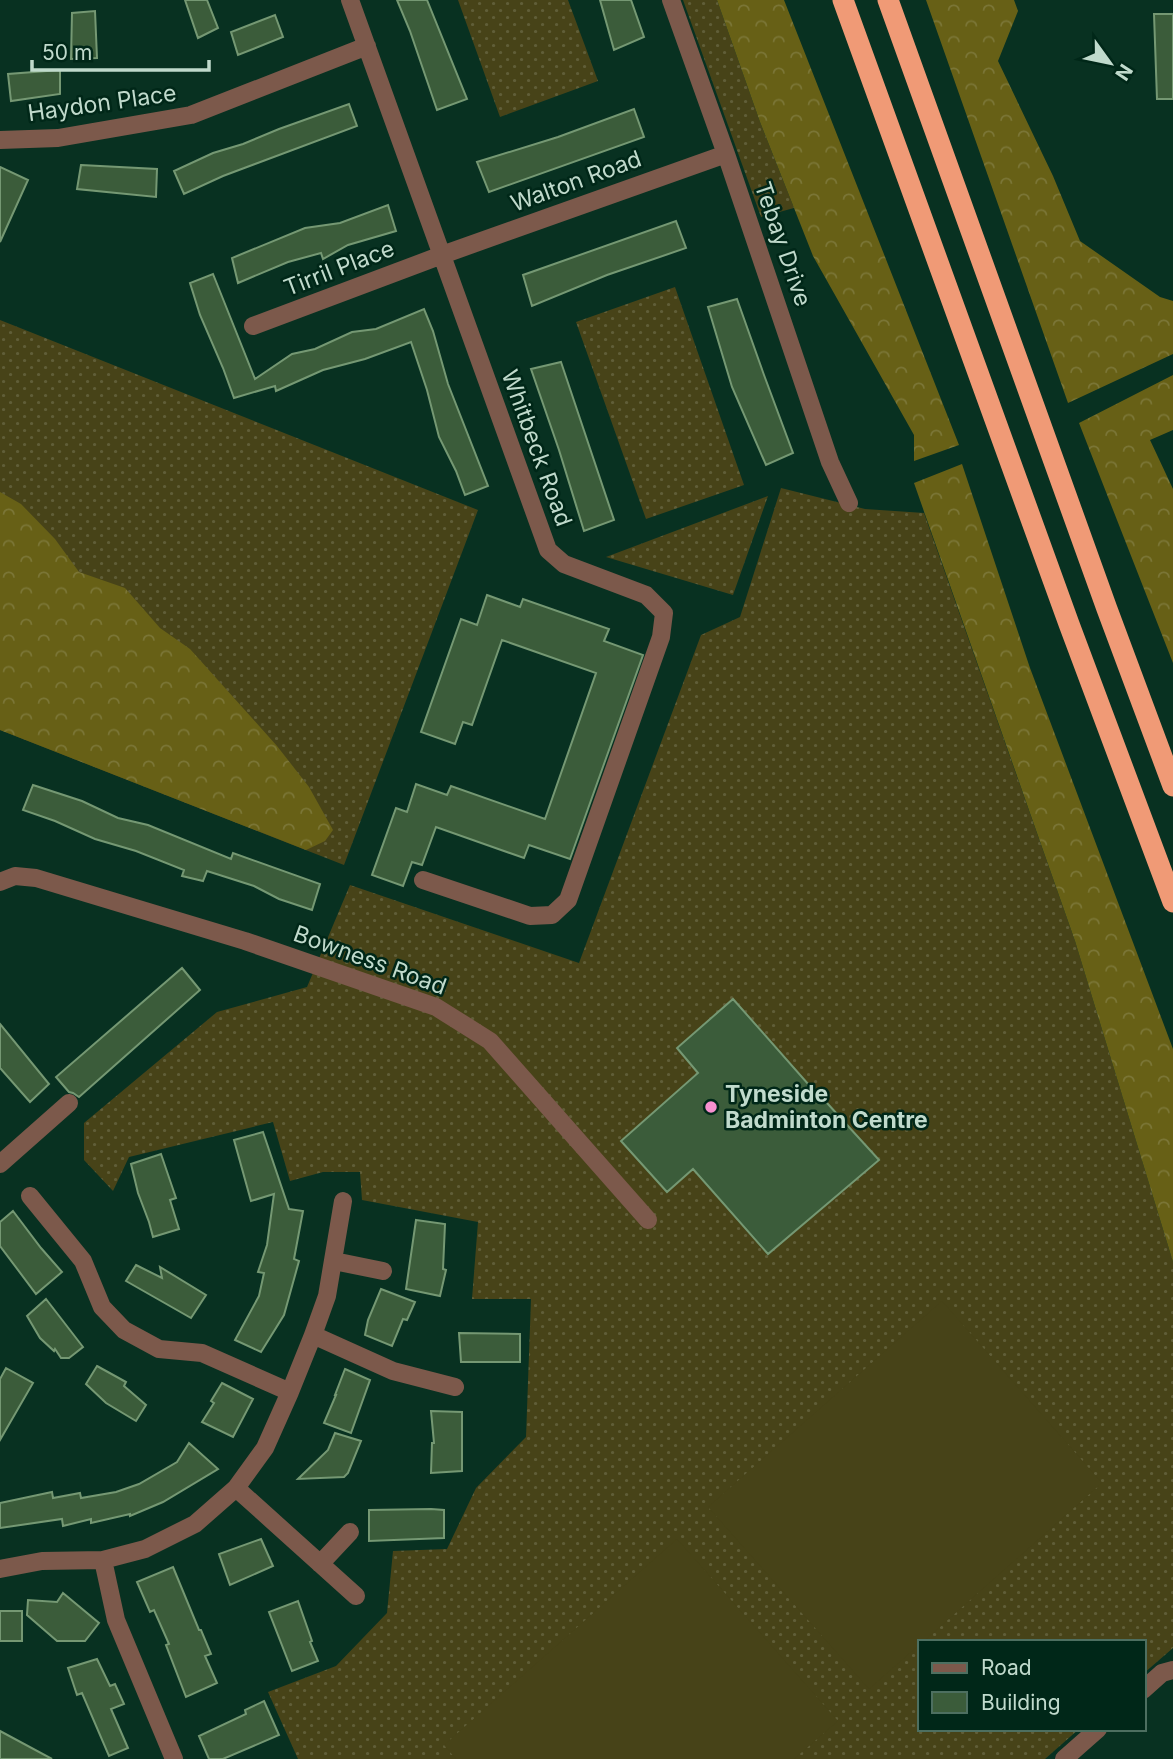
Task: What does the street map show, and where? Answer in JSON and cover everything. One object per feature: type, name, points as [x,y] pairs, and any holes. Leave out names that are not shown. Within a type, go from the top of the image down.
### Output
[{"type":"highway","points":[[844,0],[1069,624],[1173,902]]},
{"type":"highway","points":[[888,0],[1173,786]]},
{"type":"street","name":"Whitbeck Road","points":[[351,0],[548,551],[564,564],[646,595],[664,613],[661,637],[568,900],[552,915],[530,916],[423,880]]},
{"type":"street","name":"Tebay Drive","points":[[671,0],[726,153],[830,462],[849,503]]},
{"type":"street","name":"Haydon Place","points":[[0,140],[58,138],[191,115],[367,46]]},
{"type":"street","name":"Walton Road","points":[[442,255],[726,153]]},
{"type":"street","name":"Tirril Place","points":[[253,326],[442,255]]},
{"type":"street","name":"Bowness Road","points":[[0,882],[15,876],[36,878],[245,941],[436,1007],[491,1041],[648,1220]]},
{"type":"street","points":[[0,1164],[69,1103]]},
{"type":"street","points":[[30,1196],[83,1261],[102,1307],[124,1330],[159,1349],[202,1353],[290,1392]]},
{"type":"street","points":[[0,1569],[42,1561],[103,1560],[145,1549],[195,1524],[236,1488],[265,1448],[313,1335],[327,1296],[343,1201]]},
{"type":"street","points":[[334,1261],[383,1271]]},
{"type":"street","points":[[313,1335],[393,1371],[454,1387]]},
{"type":"street","points":[[236,1488],[356,1597]]},
{"type":"street","points":[[320,1564],[350,1532]]},
{"type":"street","points":[[103,1560],[116,1620],[174,1759]]},
{"type":"street","points":[[1145,1688],[1162,1673],[1173,1670]]},
{"type":"street","points":[[1064,1759],[1096,1731]]},
{"type":"shaded area","points":[[458,0],[568,0],[598,81],[500,117]]},
{"type":"shaded area","points":[[683,0],[717,0],[794,208],[761,217]]},
{"type":"shaded area","points":[[675,287],[744,485],[646,519],[576,322]]},
{"type":"shaded area","points":[[0,320],[478,510],[344,865],[0,730]]},
{"type":"shaded area","points":[[781,488],[865,509],[924,513],[1075,941],[1173,1262],[1173,1648],[1145,1672],[1145,1640],[918,1640],[918,1731],[1077,1731],[1045,1759],[298,1759],[268,1692],[336,1666],[387,1613],[393,1551],[447,1549],[476,1488],[526,1437],[531,1299],[472,1299],[478,1222],[362,1200],[360,1172],[323,1172],[290,1181],[273,1122],[129,1157],[113,1191],[84,1160],[84,1123],[217,1012],[307,987],[350,885],[579,963],[701,635],[740,617]]},
{"type":"shaded area","points":[[768,496],[733,595],[606,557]]},
{"type":"shaded area","points":[[942,1301],[1102,1483],[925,1640],[918,1640],[918,1646],[869,1689],[708,1507]]},
{"type":"shaded area","points":[[677,1539],[838,1721],[794,1759],[456,1759],[444,1745]]},
{"type":"green space","points":[[717,0],[784,0],[959,445],[914,461],[914,435],[813,256],[760,122]]},
{"type":"green space","points":[[926,0],[1014,0],[1018,11],[998,61],[1053,176],[1080,241],[1160,297],[1173,301],[1173,354],[1068,403]]},
{"type":"green space","points":[[1173,375],[1173,430],[1150,440],[1173,489],[1173,663],[1079,423]]},
{"type":"green space","points":[[962,464],[1030,668],[1173,1049],[1173,1262],[1075,941],[914,483]]},
{"type":"green space","points":[[0,492],[21,504],[55,539],[79,572],[125,588],[160,628],[190,649],[277,746],[309,787],[333,830],[325,841],[306,850],[0,730]]},
{"type":"building","points":[[185,0],[207,0],[218,28],[198,38]]},
{"type":"building","points":[[397,0],[427,0],[467,99],[437,110]]},
{"type":"building","points":[[600,0],[631,0],[644,37],[614,50]]},
{"type":"building","points":[[95,11],[97,58],[71,59],[72,13]]},
{"type":"building","points":[[1154,14],[1173,14],[1173,99],[1157,99]]},
{"type":"building","points":[[275,15],[283,37],[238,55],[231,32]]},
{"type":"building","points":[[60,70],[60,94],[11,101],[8,74]]},
{"type":"building","points":[[349,104],[357,126],[223,176],[184,194],[174,171],[213,153]]},
{"type":"building","points":[[634,109],[644,137],[489,192],[477,162],[558,137]]},
{"type":"building","points":[[81,165],[157,169],[156,197],[77,189]]},
{"type":"building","points":[[0,167],[28,180],[0,242]]},
{"type":"building","points":[[388,205],[396,231],[348,245],[323,259],[321,253],[288,262],[238,283],[232,258],[305,228],[340,223]]},
{"type":"building","points":[[676,221],[686,248],[607,275],[532,306],[523,275]]},
{"type":"building","points":[[213,274],[255,379],[292,354],[315,349],[352,332],[376,329],[424,309],[448,384],[488,486],[465,495],[439,437],[411,342],[365,359],[323,370],[276,391],[275,386],[234,398],[190,283]]},
{"type":"building","points":[[737,299],[793,453],[766,465],[732,387],[708,307]]},
{"type":"building","points":[[561,362],[614,520],[584,531],[531,369]]},
{"type":"building","points":[[487,595],[520,607],[523,599],[609,629],[604,641],[643,655],[570,859],[529,845],[524,858],[436,827],[422,865],[412,862],[403,886],[372,875],[396,808],[407,812],[416,784],[447,795],[451,786],[545,819],[596,673],[502,640],[472,725],[463,722],[455,744],[421,732],[461,619],[477,625]]},
{"type":"building","points":[[33,785],[82,801],[118,818],[148,825],[231,859],[233,853],[320,884],[312,910],[279,899],[254,886],[207,871],[203,881],[182,876],[184,870],[23,810]]},
{"type":"building","points":[[182,968],[200,990],[79,1097],[69,1092],[56,1077]]},
{"type":"building","points":[[733,999],[879,1160],[768,1254],[693,1169],[667,1192],[621,1141],[698,1073],[677,1048]]},
{"type":"building","points":[[0,1024],[49,1084],[30,1102],[0,1068]]},
{"type":"building","points":[[263,1132],[289,1209],[303,1211],[294,1259],[299,1261],[284,1315],[261,1352],[235,1340],[259,1296],[264,1273],[258,1272],[267,1245],[274,1194],[251,1201],[234,1140]]},
{"type":"building","points":[[161,1154],[176,1198],[170,1200],[179,1229],[153,1237],[131,1164]]},
{"type":"building","points":[[13,1211],[62,1272],[36,1294],[0,1246],[0,1222]]},
{"type":"building","points":[[416,1220],[445,1224],[443,1269],[446,1270],[440,1296],[406,1289]]},
{"type":"building","points":[[136,1265],[162,1278],[160,1267],[206,1295],[191,1318],[126,1281]]},
{"type":"building","points":[[381,1289],[415,1302],[407,1320],[403,1319],[392,1346],[365,1335]]},
{"type":"building","points":[[46,1299],[83,1347],[69,1358],[61,1358],[55,1349],[54,1351],[40,1338],[27,1316]]},
{"type":"building","points":[[459,1333],[520,1334],[520,1362],[461,1362]]},
{"type":"building","points":[[97,1366],[126,1382],[124,1386],[146,1405],[136,1421],[106,1403],[86,1384]]},
{"type":"building","points":[[6,1368],[33,1383],[0,1440],[0,1379]]},
{"type":"building","points":[[345,1369],[370,1380],[351,1433],[324,1423]]},
{"type":"building","points":[[222,1383],[253,1399],[233,1437],[202,1422]]},
{"type":"building","points":[[431,1411],[462,1412],[462,1471],[431,1473],[434,1443]]},
{"type":"building","points":[[335,1433],[361,1441],[348,1473],[344,1477],[298,1479],[328,1450]]},
{"type":"building","points":[[189,1443],[218,1469],[163,1502],[130,1516],[91,1523],[91,1519],[63,1526],[62,1519],[0,1528],[0,1503],[52,1492],[53,1498],[80,1493],[81,1498],[116,1492],[139,1484],[177,1462]]},
{"type":"building","points":[[369,1510],[444,1510],[444,1538],[369,1541]]},
{"type":"building","points":[[261,1539],[273,1566],[230,1585],[219,1554]]},
{"type":"building","points":[[173,1567],[211,1654],[205,1656],[217,1683],[186,1697],[166,1645],[169,1644],[154,1610],[150,1612],[137,1582]]},
{"type":"building","points":[[63,1593],[99,1623],[85,1641],[57,1641],[27,1615],[28,1600],[57,1602]]},
{"type":"building","points":[[298,1601],[318,1661],[292,1671],[269,1612]]},
{"type":"building","points":[[0,1611],[22,1611],[22,1641],[0,1641]]},
{"type":"building","points":[[97,1659],[110,1686],[115,1684],[124,1704],[111,1709],[128,1748],[109,1756],[82,1693],[77,1695],[68,1668]]},
{"type":"building","points":[[264,1701],[279,1735],[223,1759],[209,1759],[199,1736],[246,1714],[245,1710]]},
{"type":"building","points":[[0,1731],[52,1759],[0,1759]]},
{"type":"place","name":"Tyneside Badminton Centre","points":[[711,1107]]}]
